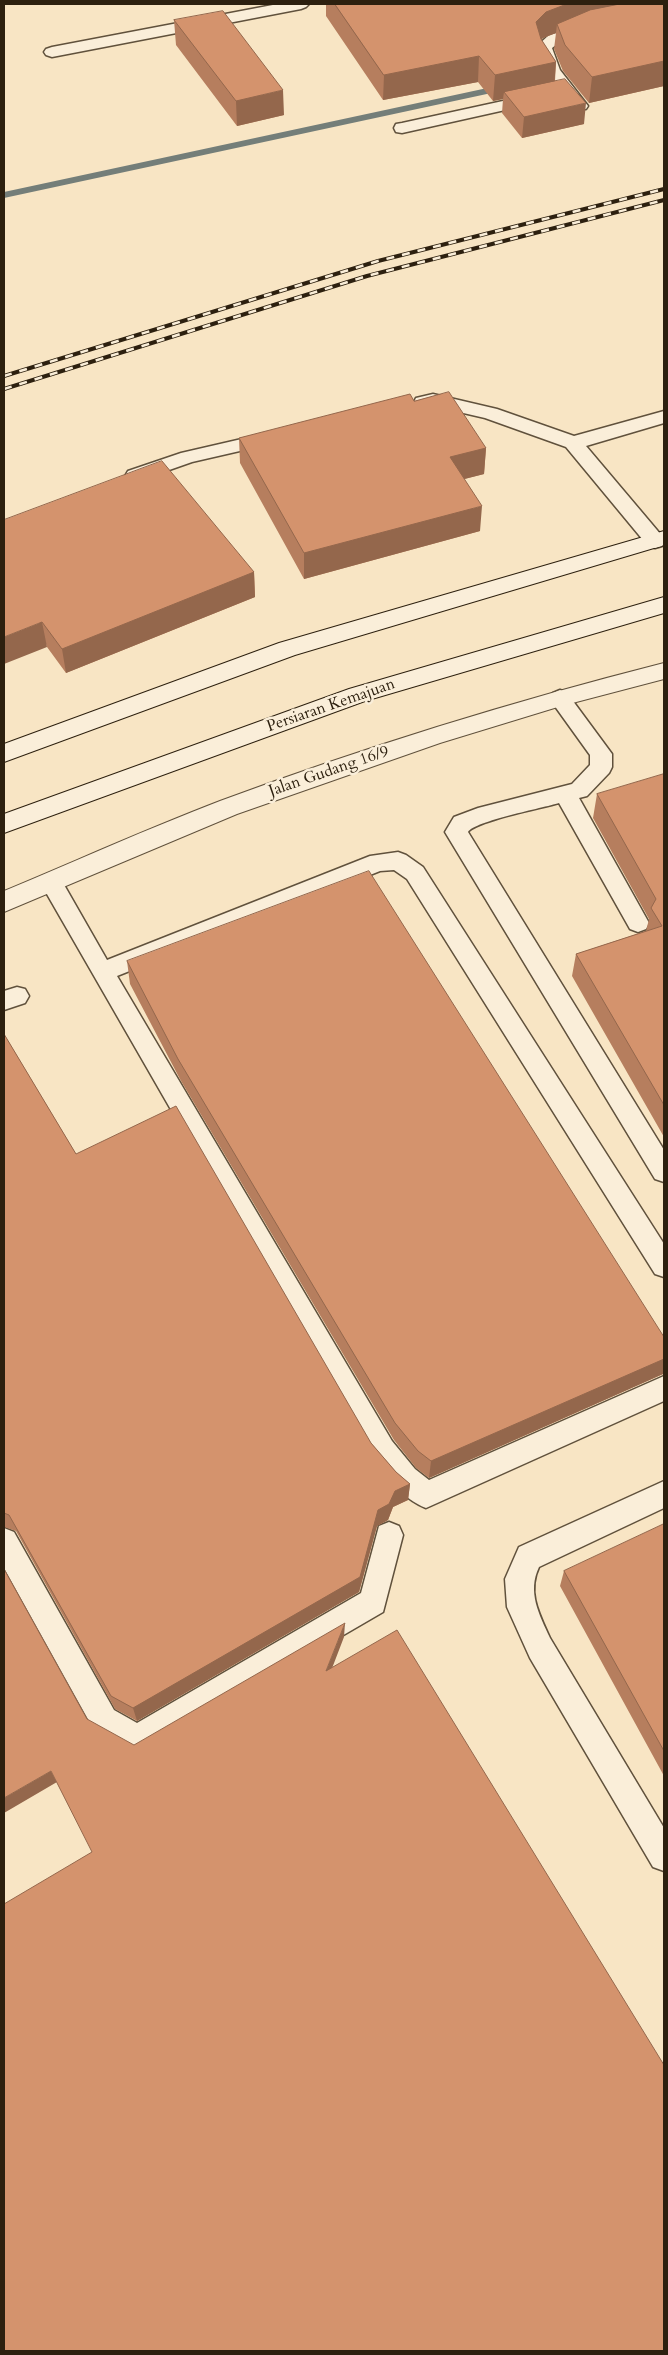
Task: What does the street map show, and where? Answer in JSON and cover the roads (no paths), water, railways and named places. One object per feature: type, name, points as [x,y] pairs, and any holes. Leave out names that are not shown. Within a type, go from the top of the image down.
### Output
[{"type":"main road","points":[[4,753],[287,649],[660,539]]},
{"type":"main road","name":"Persiaran Kemajuan","points":[[4,824],[357,695],[664,605]]},
{"type":"main road","name":"Jalan Gudang 16/9","points":[[4,902],[228,808],[432,737],[560,698],[664,672]]},
{"type":"lane","points":[[52,52],[301,4]]},
{"type":"lane","points":[[583,109],[549,65],[544,54],[544,47],[547,42],[606,25]]},
{"type":"lane","points":[[402,128],[567,89]]},
{"type":"lane","points":[[405,407],[433,400],[465,406],[573,443],[660,539]]},
{"type":"lane","points":[[573,443],[664,417]]},
{"type":"lane","points":[[114,484],[188,457],[292,433]]},
{"type":"lane","points":[[560,698],[602,754],[601,767],[579,790],[478,816],[462,822],[456,832],[664,1172]]},
{"type":"lane","points":[[565,794],[638,923]]},
{"type":"lane","points":[[102,972],[378,862],[398,861],[415,873],[664,1266]]},
{"type":"lane","points":[[51,882],[382,1450],[405,1478],[426,1495],[664,1388]]},
{"type":"lane","points":[[664,1494],[529,1557],[519,1579],[521,1607],[540,1648],[664,1856]]},
{"type":"lane","points":[[4,1541],[104,1720],[137,1740],[373,1602],[389,1535]]},
{"type":"waterway","points":[[4,195],[506,87]]},
{"type":"railway","points":[[4,376],[378,261],[664,189]]},
{"type":"railway","points":[[4,389],[367,276],[664,200]]}]
